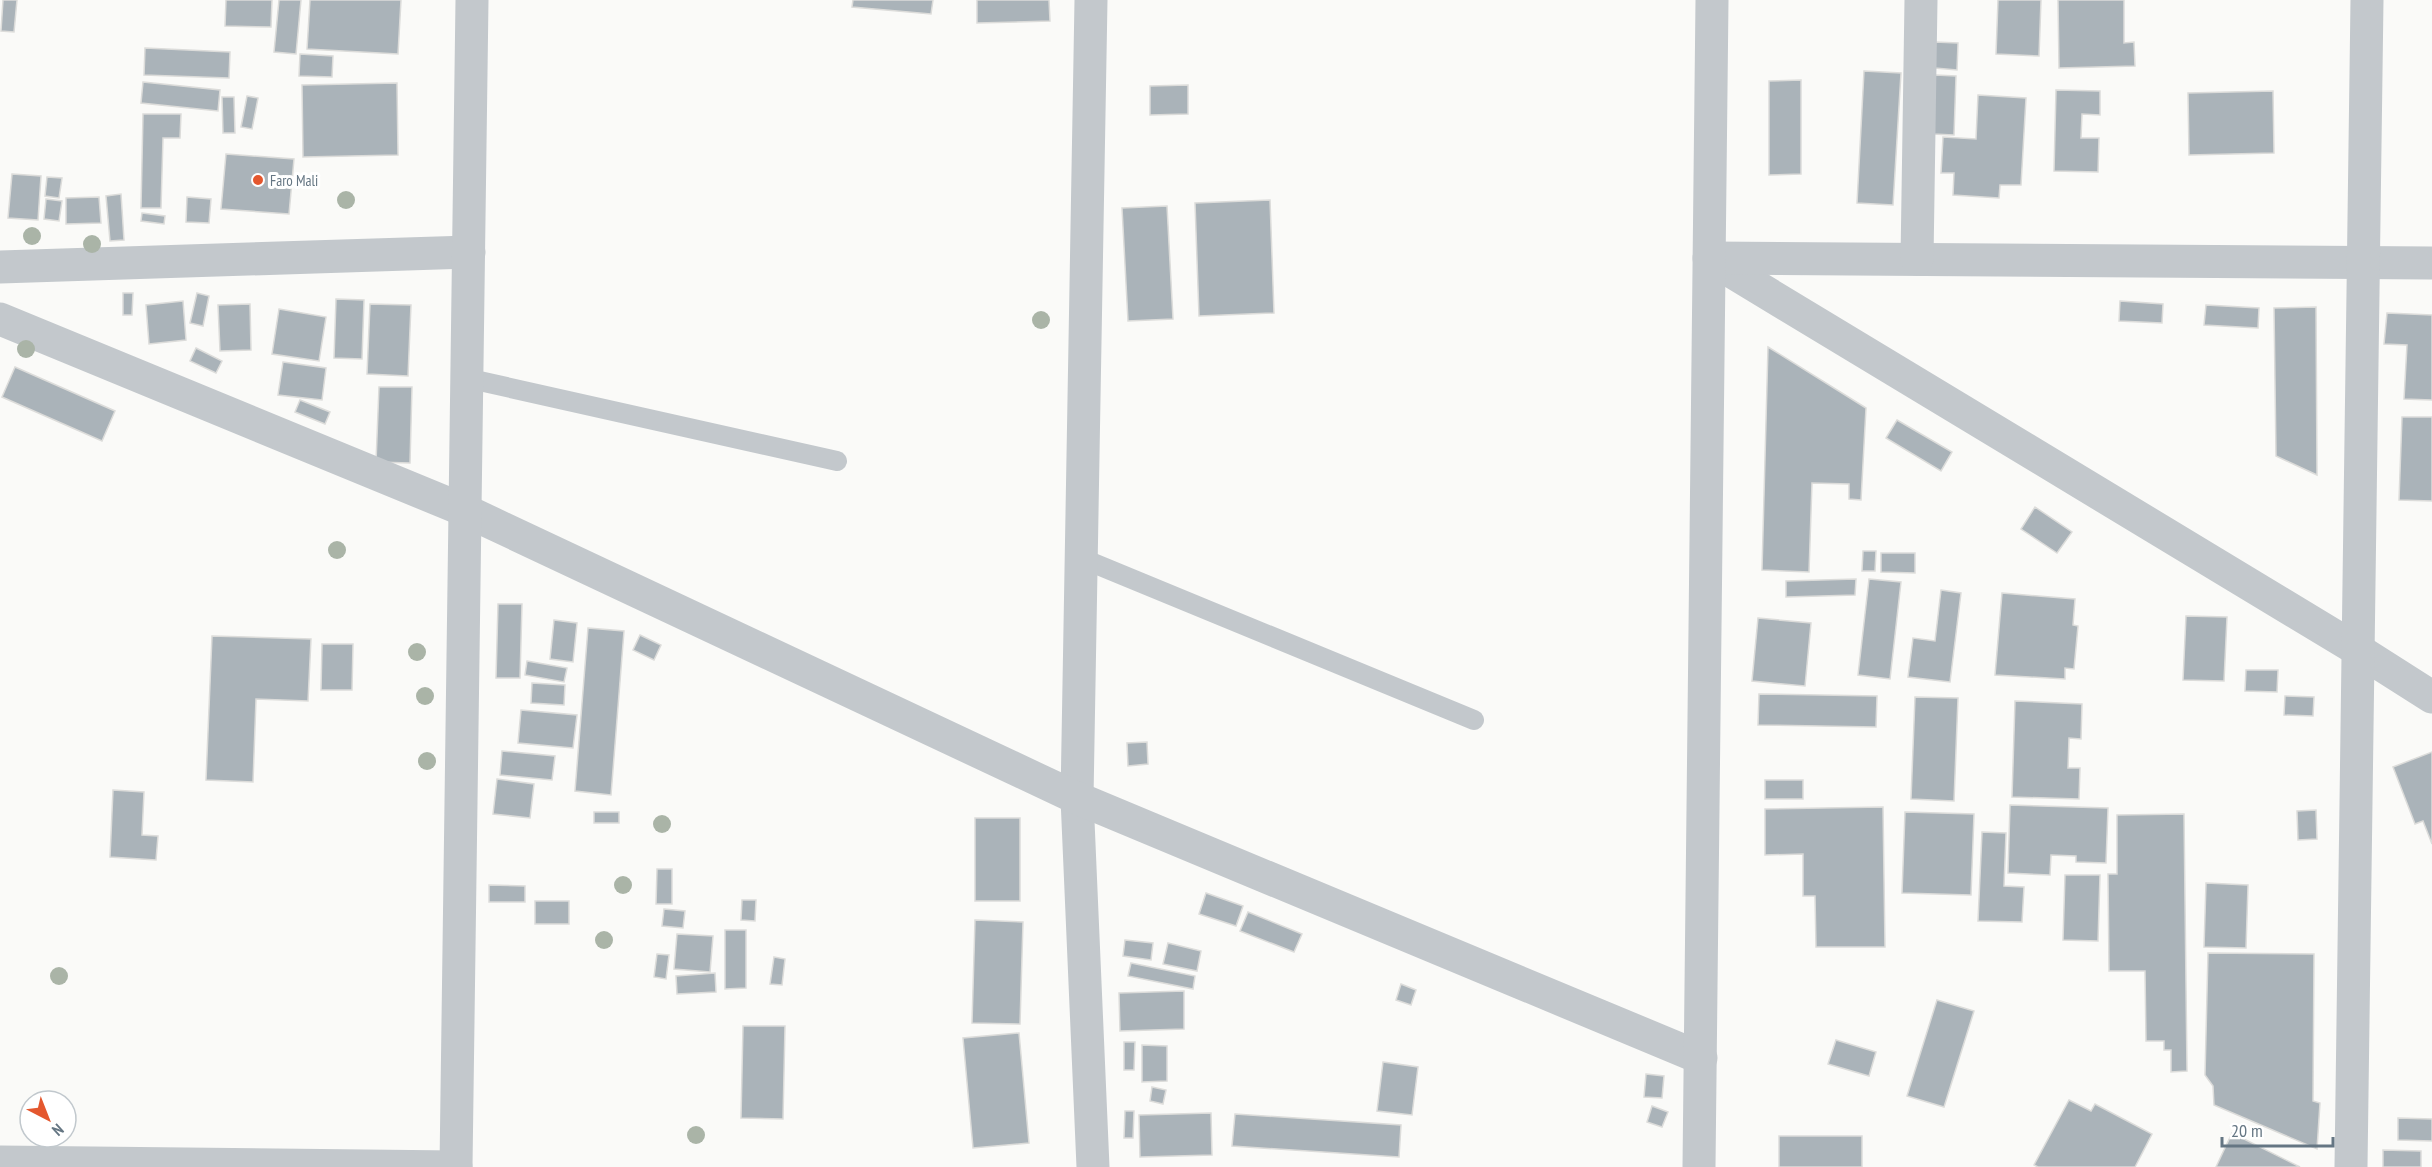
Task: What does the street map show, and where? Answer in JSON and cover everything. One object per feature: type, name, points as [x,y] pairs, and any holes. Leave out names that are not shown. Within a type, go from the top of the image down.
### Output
[{"type":"street","points":[[0,1162],[456,1167],[472,0]]},
{"type":"street","points":[[1091,0],[1077,798],[1092,1167]]},
{"type":"street","points":[[1699,1167],[1712,0]]},
{"type":"street","points":[[1917,259],[1921,0]]},
{"type":"street","points":[[2351,1167],[2367,0]]},
{"type":"street","points":[[0,267],[469,252]]},
{"type":"street","points":[[1709,258],[2432,263]]},
{"type":"street","points":[[1709,258],[2432,697]]},
{"type":"street","points":[[0,319],[464,510],[1077,798],[1701,1058]]},
{"type":"lane","points":[[466,378],[837,460]]},
{"type":"lane","points":[[1081,558],[1474,720]]},
{"type":"building","points":[[3,0],[17,0],[14,32],[1,31]]},
{"type":"building","points":[[226,0],[272,0],[271,27],[225,26]]},
{"type":"building","points":[[279,0],[301,0],[296,54],[274,52]]},
{"type":"building","points":[[310,0],[401,0],[398,54],[307,49]]},
{"type":"building","points":[[853,0],[933,0],[931,14],[852,7]]},
{"type":"building","points":[[977,0],[1049,0],[1050,21],[977,23]]},
{"type":"building","points":[[1998,0],[2041,0],[2039,56],[1996,54]]},
{"type":"building","points":[[2058,0],[2124,0],[2124,43],[2134,42],[2135,66],[2059,68]]},
{"type":"building","points":[[1935,42],[1958,43],[1957,70],[1935,68]]},
{"type":"building","points":[[145,48],[230,52],[229,78],[144,75]]},
{"type":"building","points":[[300,54],[333,56],[332,77],[299,76]]},
{"type":"building","points":[[1864,71],[1901,73],[1893,205],[1857,203]]},
{"type":"building","points":[[1935,75],[1956,76],[1954,135],[1933,134]]},
{"type":"building","points":[[1801,80],[1801,174],[1769,175],[1769,81]]},
{"type":"building","points":[[143,82],[220,90],[218,111],[141,103]]},
{"type":"building","points":[[397,83],[398,155],[303,157],[302,85]]},
{"type":"building","points":[[1188,85],[1188,114],[1150,115],[1150,86]]},
{"type":"building","points":[[2056,90],[2100,91],[2100,115],[2082,114],[2081,138],[2099,138],[2098,172],[2054,171]]},
{"type":"building","points":[[2273,91],[2274,153],[2189,155],[2188,93]]},
{"type":"building","points":[[1978,95],[2026,98],[2021,185],[2000,185],[1999,198],[1953,195],[1954,173],[1941,173],[1943,137],[1976,139]]},
{"type":"building","points":[[247,96],[258,98],[252,129],[241,127]]},
{"type":"building","points":[[222,97],[234,97],[235,133],[223,133]]},
{"type":"building","points":[[143,114],[181,114],[180,138],[163,138],[161,208],[141,208]]},
{"type":"building","points":[[226,154],[294,159],[289,214],[221,209]]},
{"type":"building","points":[[12,174],[41,176],[38,220],[8,218]]},
{"type":"building","points":[[47,177],[62,178],[59,198],[45,196]]},
{"type":"building","points":[[121,194],[124,240],[110,241],[106,196]]},
{"type":"building","points":[[99,197],[101,223],[66,224],[66,198]]},
{"type":"building","points":[[187,197],[211,199],[209,223],[186,222]]},
{"type":"building","points":[[46,199],[62,201],[59,221],[44,219]]},
{"type":"building","points":[[1270,200],[1274,313],[1199,316],[1195,203]]},
{"type":"building","points":[[1167,206],[1173,319],[1128,321],[1122,208]]},
{"type":"building","points":[[142,213],[165,216],[164,224],[141,221]]},
{"type":"building","points":[[123,293],[133,293],[132,315],[123,315]]},
{"type":"building","points":[[197,293],[209,296],[203,326],[190,323]]},
{"type":"building","points":[[336,299],[364,300],[362,359],[334,358]]},
{"type":"building","points":[[183,301],[186,340],[149,344],[146,305]]},
{"type":"building","points":[[2120,301],[2163,304],[2162,323],[2119,321]]},
{"type":"building","points":[[250,304],[251,350],[220,351],[218,305]]},
{"type":"building","points":[[370,304],[411,305],[408,376],[367,374]]},
{"type":"building","points":[[2206,305],[2259,308],[2258,328],[2204,325]]},
{"type":"building","points":[[2316,307],[2317,475],[2276,456],[2274,308]]},
{"type":"building","points":[[279,309],[326,317],[319,361],[272,354]]},
{"type":"building","points":[[2387,313],[2432,315],[2432,400],[2404,399],[2407,345],[2384,344]]},
{"type":"building","points":[[1768,347],[1866,408],[1861,500],[1849,499],[1849,484],[1812,483],[1809,572],[1762,570]]},
{"type":"building","points":[[196,348],[222,361],[216,373],[190,361]]},
{"type":"building","points":[[283,362],[326,368],[322,400],[278,395]]},
{"type":"building","points":[[15,367],[115,411],[102,441],[2,397]]},
{"type":"building","points":[[379,387],[412,387],[410,463],[376,462]]},
{"type":"building","points":[[300,400],[330,412],[325,424],[295,412]]},
{"type":"building","points":[[2402,417],[2432,417],[2432,501],[2399,500]]},
{"type":"building","points":[[1897,420],[1952,452],[1941,471],[1886,438]]},
{"type":"building","points":[[2035,507],[2072,532],[2057,553],[2021,529]]},
{"type":"building","points":[[1863,551],[1876,551],[1875,571],[1862,571]]},
{"type":"building","points":[[1881,553],[1915,553],[1915,573],[1881,572]]},
{"type":"building","points":[[1856,579],[1855,595],[1786,597],[1786,581]]},
{"type":"building","points":[[1869,579],[1901,582],[1890,679],[1858,675]]},
{"type":"building","points":[[1941,590],[1961,593],[1950,682],[1908,677],[1913,638],[1935,641]]},
{"type":"building","points":[[2002,593],[2075,599],[2073,625],[2078,626],[2074,669],[2065,668],[2065,679],[1995,675]]},
{"type":"building","points":[[498,604],[522,604],[520,678],[496,678]]},
{"type":"building","points":[[2186,616],[2227,617],[2224,681],[2183,680]]},
{"type":"building","points":[[1758,618],[1811,623],[1805,686],[1752,681]]},
{"type":"building","points":[[554,620],[577,623],[573,662],[550,659]]},
{"type":"building","points":[[588,628],[624,631],[611,795],[575,791]]},
{"type":"building","points":[[640,635],[661,645],[654,660],[633,650]]},
{"type":"building","points":[[212,636],[311,639],[308,701],[256,699],[253,782],[206,780]]},
{"type":"building","points":[[322,644],[353,644],[352,690],[321,690]]},
{"type":"building","points":[[527,661],[567,668],[564,682],[525,675]]},
{"type":"building","points":[[2246,670],[2278,670],[2277,692],[2245,691]]},
{"type":"building","points":[[532,683],[565,685],[564,705],[531,703]]},
{"type":"building","points":[[1759,694],[1877,696],[1876,727],[1758,725]]},
{"type":"building","points":[[2285,696],[2314,697],[2313,716],[2284,715]]},
{"type":"building","points":[[1915,697],[1958,698],[1954,801],[1911,799]]},
{"type":"building","points":[[2015,701],[2082,704],[2081,739],[2069,738],[2068,768],[2080,768],[2079,799],[2012,797]]},
{"type":"building","points":[[521,710],[577,715],[573,748],[518,743]]},
{"type":"building","points":[[1147,742],[1148,764],[1128,766],[1127,743]]},
{"type":"building","points":[[502,751],[555,756],[552,780],[500,775]]},
{"type":"building","points":[[2432,752],[2432,844],[2423,821],[2415,824],[2393,767]]},
{"type":"building","points":[[497,779],[534,784],[530,818],[493,814]]},
{"type":"building","points":[[1765,780],[1803,780],[1803,799],[1765,799]]},
{"type":"building","points":[[113,790],[144,792],[142,835],[158,836],[156,860],[110,857]]},
{"type":"building","points":[[2010,805],[2108,808],[2106,863],[2076,862],[2076,856],[2051,855],[2050,875],[2008,873]]},
{"type":"building","points":[[1883,807],[1885,947],[1816,947],[1815,896],[1803,896],[1803,854],[1765,855],[1765,809]]},
{"type":"building","points":[[2316,810],[2317,839],[2298,840],[2297,811]]},
{"type":"building","points":[[594,812],[619,812],[619,823],[594,823]]},
{"type":"building","points":[[1905,812],[1974,814],[1971,895],[1902,893]]},
{"type":"building","points":[[2184,814],[2187,1071],[2171,1072],[2171,1050],[2164,1050],[2164,1041],[2146,1041],[2145,971],[2109,971],[2108,874],[2117,874],[2117,815]]},
{"type":"building","points":[[975,818],[1020,818],[1020,901],[975,901]]},
{"type":"building","points":[[1982,832],[2006,833],[2004,886],[2024,887],[2022,922],[1978,921]]},
{"type":"building","points":[[657,869],[672,869],[672,904],[656,904]]},
{"type":"building","points":[[2065,875],[2100,875],[2098,941],[2063,940]]},
{"type":"building","points":[[2206,883],[2248,885],[2246,948],[2204,947]]},
{"type":"building","points":[[489,885],[525,886],[525,902],[489,902]]},
{"type":"building","points":[[1206,893],[1243,906],[1236,926],[1199,914]]},
{"type":"building","points":[[742,900],[756,900],[755,921],[741,920]]},
{"type":"building","points":[[535,901],[569,901],[569,924],[535,924]]},
{"type":"building","points":[[664,909],[685,911],[683,928],[662,926]]},
{"type":"building","points":[[1248,912],[1302,934],[1294,952],[1240,931]]},
{"type":"building","points":[[975,920],[1023,922],[1020,1024],[972,1023]]},
{"type":"building","points":[[725,930],[746,930],[746,988],[725,989]]},
{"type":"building","points":[[677,934],[713,936],[710,972],[674,969]]},
{"type":"building","points":[[1125,940],[1153,943],[1151,960],[1123,956]]},
{"type":"building","points":[[1168,943],[1201,951],[1197,971],[1163,964]]},
{"type":"building","points":[[2208,953],[2314,954],[2313,1101],[2320,1103],[2317,1149],[2214,1105],[2213,1086],[2205,1075]]},
{"type":"building","points":[[657,954],[669,955],[666,979],[654,977]]},
{"type":"building","points":[[774,957],[785,959],[782,985],[770,984]]},
{"type":"building","points":[[1131,963],[1195,976],[1193,989],[1128,976]]},
{"type":"building","points":[[715,973],[716,992],[677,994],[676,976]]},
{"type":"building","points":[[1401,984],[1416,990],[1411,1005],[1396,1000]]},
{"type":"building","points":[[1184,991],[1184,1029],[1120,1031],[1119,993]]},
{"type":"building","points":[[1937,1000],[1974,1011],[1944,1107],[1907,1096]]},
{"type":"building","points":[[743,1026],[785,1026],[783,1119],[741,1118]]},
{"type":"building","points":[[1019,1033],[1029,1143],[973,1148],[963,1038]]},
{"type":"building","points":[[1836,1040],[1876,1052],[1869,1076],[1828,1064]]},
{"type":"building","points":[[1124,1042],[1135,1042],[1134,1070],[1124,1070]]},
{"type":"building","points":[[1142,1045],[1167,1046],[1167,1081],[1142,1082]]},
{"type":"building","points":[[1383,1062],[1418,1067],[1412,1115],[1377,1111]]},
{"type":"building","points":[[1646,1074],[1664,1076],[1662,1098],[1644,1097]]},
{"type":"building","points":[[1152,1087],[1166,1090],[1163,1104],[1150,1101]]},
{"type":"building","points":[[2069,1100],[2091,1111],[2095,1104],[2152,1134],[2135,1167],[2038,1167],[2034,1165]]},
{"type":"building","points":[[1652,1106],[1668,1112],[1662,1127],[1647,1122]]},
{"type":"building","points":[[1125,1111],[1134,1111],[1133,1138],[1124,1138]]},
{"type":"building","points":[[1211,1113],[1212,1155],[1140,1157],[1139,1115]]},
{"type":"building","points":[[1235,1114],[1401,1125],[1399,1157],[1232,1146]]},
{"type":"building","points":[[2398,1118],[2432,1119],[2432,1141],[2398,1140]]},
{"type":"building","points":[[2232,1133],[2300,1167],[2216,1167]]},
{"type":"building","points":[[1779,1136],[1862,1136],[1862,1167],[1779,1167]]},
{"type":"building","points":[[2383,1150],[2421,1151],[2421,1167],[2383,1167]]},
{"type":"place","name":"Faro Mali","points":[[258,180]]}]
